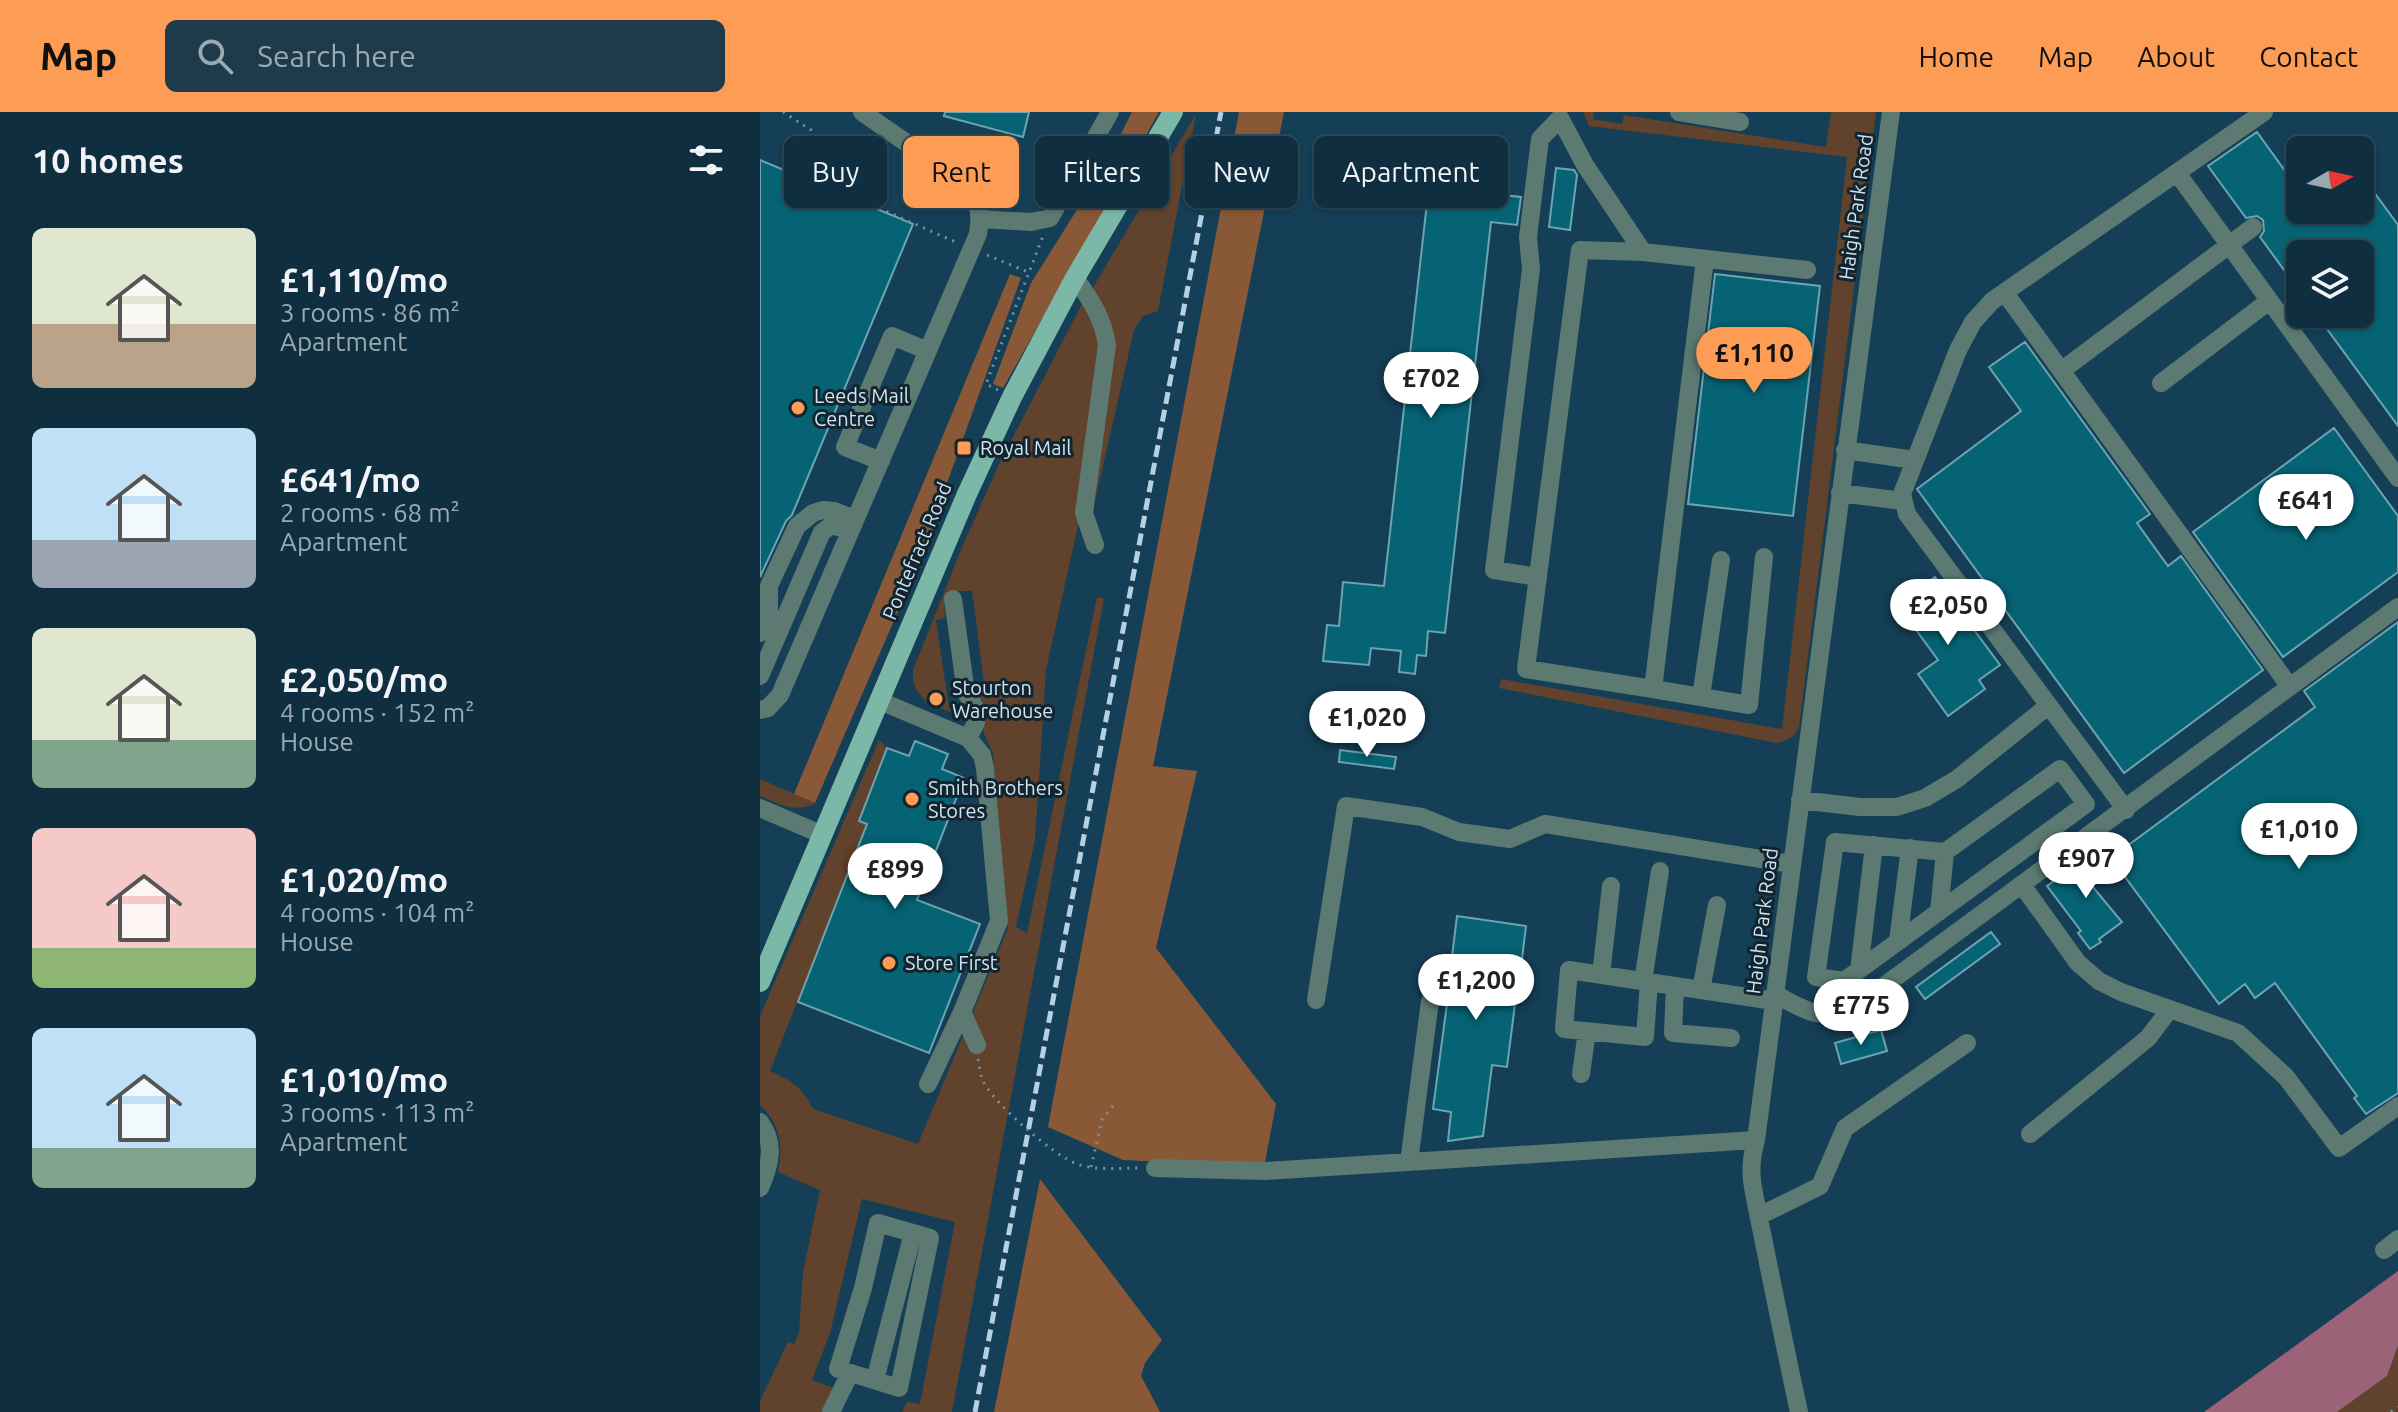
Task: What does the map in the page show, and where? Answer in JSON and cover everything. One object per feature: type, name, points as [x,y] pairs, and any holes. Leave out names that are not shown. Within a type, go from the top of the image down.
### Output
[{"type":"main road","name":"Pontefract Road","points":[[760,982],[967,494],[1012,397],[1075,278],[1173,112]]},
{"type":"lane","points":[[760,710],[768,708],[780,695],[972,249],[981,219],[972,191],[961,181],[862,112]]},
{"type":"lane","points":[[981,219],[1031,222],[1050,218],[1110,112]]},
{"type":"lane","points":[[1679,112],[1740,122]]},
{"type":"lane","name":"Haigh Park Road","points":[[1799,1412],[1754,1203],[1751,1159],[1756,1140],[1891,112]]},
{"type":"lane","points":[[2126,810],[1907,514],[1903,501],[1904,483],[1958,350],[1973,322],[1992,301],[2264,112]]},
{"type":"lane","points":[[1538,577],[1494,570],[1531,269],[1528,237],[1540,139],[1561,115],[1585,165],[1643,252]]},
{"type":"lane","points":[[2177,173],[2398,478]]},
{"type":"lane","points":[[2061,371],[2253,227]]},
{"type":"lane","points":[[1764,557],[1749,705],[1526,669],[1580,250],[1643,252],[1807,270]]},
{"type":"lane","points":[[1653,689],[1705,259]]},
{"type":"lane","points":[[1075,278],[1096,306],[1107,345],[1084,513],[1095,545]]},
{"type":"lane","points":[[2005,293],[2290,687]]},
{"type":"lane","points":[[2161,383],[2269,301]]},
{"type":"lane","points":[[881,461],[845,447],[892,336],[928,351]]},
{"type":"lane","points":[[1845,450],[1914,460]]},
{"type":"lane","points":[[1840,493],[1903,501]]},
{"type":"lane","points":[[760,633],[769,611],[769,586],[797,526],[804,518],[823,510],[834,511],[853,525]]},
{"type":"lane","points":[[760,676],[822,532],[832,525],[853,525]]},
{"type":"lane","points":[[1701,697],[1721,560]]},
{"type":"lane","points":[[953,599],[966,693],[977,711],[976,723],[968,738]]},
{"type":"lane","points":[[1660,871],[1646,982],[1645,1037],[1564,1029],[1569,970],[1646,982],[1701,990],[1774,997],[1808,1012],[1839,1014],[1859,1004],[2126,810],[2398,607]]},
{"type":"lane","points":[[880,701],[968,738],[982,755],[985,768],[999,921],[962,1012],[928,1084]]},
{"type":"lane","points":[[1800,800],[1860,807],[1897,807],[1925,798],[1957,779],[2048,706]]},
{"type":"lane","points":[[2060,769],[2086,804],[1852,976],[1816,977],[1835,842],[1874,845],[1945,852],[2060,769]]},
{"type":"lane","points":[[1316,1000],[1346,806],[1422,817],[1459,832],[1510,839],[1545,824],[1791,864]]},
{"type":"lane","points":[[760,808],[823,835]]},
{"type":"lane","points":[[1859,1004],[1852,976],[1874,845]]},
{"type":"lane","points":[[1898,941],[1910,848]]},
{"type":"lane","points":[[1939,912],[1945,852]]},
{"type":"lane","points":[[2022,885],[2078,963],[2099,981],[2121,992],[2238,1033],[2286,1077],[2339,1148],[2398,1106]]},
{"type":"lane","points":[[1601,975],[1611,886]]},
{"type":"lane","points":[[1701,990],[1717,905]]},
{"type":"lane","points":[[1675,986],[1673,1033],[1731,1038]]},
{"type":"lane","points":[[1409,1162],[1430,1001]]},
{"type":"lane","points":[[2030,1134],[2148,1038],[2170,1009]]},
{"type":"lane","points":[[962,1012],[977,1045]]},
{"type":"lane","points":[[1581,1074],[1587,1031]]},
{"type":"lane","points":[[1759,1216],[1820,1186],[1845,1128],[1967,1043]]},
{"type":"lane","points":[[760,1122],[769,1140],[771,1154],[760,1188]]},
{"type":"lane","points":[[1155,1168],[1265,1171],[1756,1140]]},
{"type":"lane","points":[[878,1223],[913,1233],[930,1238],[899,1388],[838,1369],[878,1223]]},
{"type":"lane","points":[[875,1380],[913,1233]]},
{"type":"lane","points":[[831,1412],[850,1373]]},
{"type":"path","points":[[783,112],[811,130],[838,190],[1028,272]]},
{"type":"path","points":[[1012,397],[986,384],[1050,218]]},
{"type":"path","points":[[977,1045],[982,1081],[1043,1144],[1078,1165],[1155,1168]]},
{"type":"path","points":[[1091,1167],[1102,1120],[1116,1102]]},
{"type":"path","points":[[2391,1412],[2398,1407]]},
{"type":"shaded area","points":[[1132,112],[1159,112],[1145,136],[1120,136]]},
{"type":"shaded area","points":[[1239,112],[1284,112],[1279,136],[1234,136]]},
{"type":"shaded area","points":[[1583,112],[1594,112],[1593,119],[1622,124],[1624,115],[1826,147],[1831,112],[1876,112],[1799,728],[1793,736],[1781,742],[1499,688],[1501,679],[1782,729],[1847,157],[1589,126]]},
{"type":"shaded area","points":[[1196,114],[1192,136],[1185,136],[1185,171],[1158,311],[1143,316],[1134,330],[1095,501],[1109,372],[1091,291],[1140,208],[1169,208],[1169,160]]},
{"type":"shaded area","points":[[1078,208],[1105,208],[1003,388],[993,384],[1031,283]]},
{"type":"shaded area","points":[[1221,208],[1265,208],[1153,766],[1197,771],[1156,948],[1276,1104],[1265,1162],[1231,1165],[1123,1160],[1048,1127]]},
{"type":"shaded area","points":[[1010,274],[1021,278],[947,483],[947,498],[815,803],[794,794]]},
{"type":"shaded area","points":[[1083,302],[1101,338],[1079,521],[1046,670],[1035,840],[1016,927],[1027,933],[1097,597],[1104,599],[952,1412],[902,1412],[907,1402],[920,1404],[955,1222],[862,1199],[830,1333],[812,1380],[836,1389],[825,1412],[760,1412],[760,1401],[788,1342],[794,1344],[799,1333],[803,1272],[820,1190],[778,1172],[779,1136],[760,1105],[760,1016],[879,740],[887,748],[859,820],[867,824],[770,1071],[796,1086],[813,1109],[918,1144],[1008,928],[993,754],[983,731],[987,717],[985,705],[973,685],[984,683],[972,591],[948,591],[944,601],[945,618],[936,620],[949,708],[961,707],[962,717],[938,707],[942,696],[933,692],[928,702],[924,699],[914,684],[913,670],[999,464]]},
{"type":"shaded area","points":[[760,779],[815,803],[801,808],[780,805],[760,796]]},
{"type":"shaded area","points":[[1040,1179],[1162,1340],[1145,1363],[1141,1376],[1160,1412],[994,1412]]},
{"type":"shaded area","points":[[2398,1271],[2398,1346],[2387,1376],[2337,1412],[2204,1412]]},
{"type":"shaded area","points":[[2398,1346],[2398,1412],[2337,1412],[2387,1376]]},
{"type":"building","points":[[945,112],[1029,112],[1023,137],[944,116]]},
{"type":"building","points":[[2257,132],[2286,172],[2286,224],[2374,224],[2374,192],[2398,225],[2398,426],[2326,328],[2374,328],[2374,240],[2286,240],[2286,273],[2260,237],[2264,231],[2263,220],[2257,216],[2246,218],[2208,166]]},
{"type":"building","name":"Leeds Mail Centre","points":[[760,160],[784,170],[784,208],[875,208],[913,224],[792,515],[786,521],[760,577]]},
{"type":"building","points":[[1556,168],[1574,170],[1577,175],[1570,230],[1549,227]]},
{"type":"building","points":[[1508,196],[1521,197],[1517,225],[1491,222],[1445,633],[1428,631],[1426,656],[1417,655],[1415,674],[1399,672],[1401,651],[1371,648],[1369,665],[1323,661],[1327,625],[1339,626],[1343,582],[1384,586],[1426,208],[1508,208]]},
{"type":"building","points":[[1715,274],[1820,286],[1793,516],[1688,504]]},
{"type":"building","points":[[2025,342],[2150,514],[2137,523],[2168,566],[2181,556],[2263,670],[2124,773],[1917,489],[2021,411],[1989,367]]},
{"type":"building","points":[[2334,428],[2398,516],[2398,572],[2283,657],[2193,532]]},
{"type":"building","points":[[1935,577],[2000,665],[1979,680],[1985,689],[1948,716],[1918,674],[1938,660],[1897,604]]},
{"type":"building","points":[[2398,622],[2398,1093],[2366,1114],[2354,1098],[2357,1096],[2275,983],[2255,998],[2245,984],[2219,1004],[2111,858],[2315,707],[2304,691]]},
{"type":"building","name":"Store First","points":[[915,741],[948,754],[942,769],[964,778],[917,900],[980,924],[929,1053],[798,1002],[867,824],[859,821],[887,748],[909,756]]},
{"type":"building","points":[[1340,750],[1396,757],[1394,769],[1339,762]]},
{"type":"building","points":[[2094,852],[2110,873],[2092,886],[2122,922],[2090,949],[2078,933],[2081,931],[2047,886]]},
{"type":"building","points":[[1457,916],[1526,926],[1520,975],[1493,971],[1489,1001],[1515,1004],[1507,1067],[1492,1065],[1483,1136],[1448,1141],[1451,1112],[1433,1109],[1448,996],[1455,997],[1459,967],[1451,965]]},
{"type":"building","points":[[1991,932],[2000,944],[1925,999],[1916,987]]},
{"type":"building","points":[[1881,1030],[1887,1051],[1841,1064],[1835,1043]]},
{"type":"railway","points":[[975,1412],[1221,112]]},
{"type":"place","name":"Leeds Mail Centre","points":[[798,408]]},
{"type":"place","name":"Royal Mail","points":[[964,448]]},
{"type":"place","name":"Stourton Warehouse","points":[[936,699]]},
{"type":"place","name":"Smith Brothers Stores","points":[[912,799]]},
{"type":"place","name":"Store First","points":[[889,963]]}]
